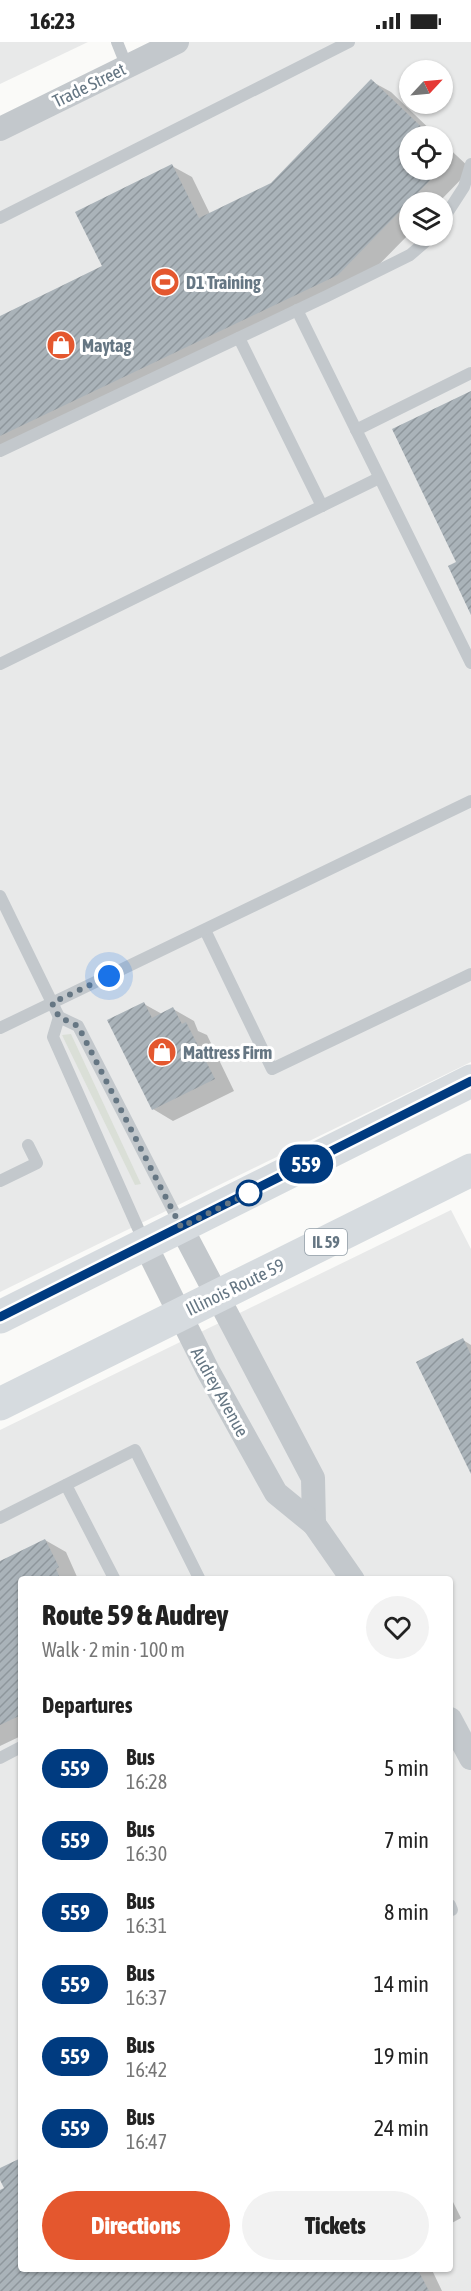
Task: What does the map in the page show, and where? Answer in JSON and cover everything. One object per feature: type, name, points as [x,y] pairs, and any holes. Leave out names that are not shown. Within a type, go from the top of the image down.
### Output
[{"type":"main road","points":[[0,1317],[471,1081]]},
{"type":"main road","name":"Illinois Route 59","points":[[0,1404],[471,1170]]},
{"type":"street","name":"Trade Street","points":[[0,129],[177,42]]},
{"type":"street","points":[[181,1227],[219,1295],[313,1478],[314,1524]]},
{"type":"street","name":"Audrey Avenue","points":[[145,1244],[179,1315],[276,1493],[314,1524],[350,1576]]},
{"type":"street","points":[[453,1725],[471,1758]]},
{"type":"lane","points":[[117,42],[127,67]]},
{"type":"lane","points":[[0,218],[349,42]]},
{"type":"lane","points":[[453,207],[468,189],[471,164]]},
{"type":"lane","points":[[0,451],[410,255],[420,246]]},
{"type":"lane","points":[[297,310],[471,663]]},
{"type":"lane","points":[[238,338],[322,506]]},
{"type":"lane","points":[[356,430],[471,373]]},
{"type":"lane","points":[[0,664],[379,478]]},
{"type":"lane","points":[[0,1028],[471,801]]},
{"type":"lane","points":[[0,897],[59,1017],[78,1026],[181,1227]]},
{"type":"lane","points":[[205,930],[272,1070],[471,974]]},
{"type":"lane","points":[[59,1017],[53,1037],[145,1244]]},
{"type":"lane","points":[[0,1181],[36,1163],[28,1145]]},
{"type":"lane","points":[[0,1518],[135,1450],[198,1576]]},
{"type":"lane","points":[[66,1485],[113,1576]]},
{"type":"lane","points":[[0,1758],[18,1749]]},
{"type":"shaded area","points":[[0,42],[88,42],[0,84]]},
{"type":"shaded area","points":[[189,42],[471,42],[471,1062],[0,1292],[0,131]]},
{"type":"shaded area","points":[[71,1034],[141,1184],[135,1185],[62,1035]]},
{"type":"shaded area","points":[[451,1210],[471,1249],[471,2291],[0,2291],[0,1430]]},
{"type":"building","points":[[371,79],[399,106],[399,114],[408,114],[420,126],[399,126],[399,180],[430,180],[419,192],[399,192],[399,212],[338,275],[0,436],[0,316],[102,266],[75,212],[172,164],[199,218],[271,183]]},
{"type":"building","points":[[471,391],[471,615],[448,566],[456,562],[392,429]]},
{"type":"building","name":"Mattress Firm","points":[[144,1002],[152,1018],[173,1007],[182,1024],[186,1022],[215,1079],[152,1110],[107,1020]]},
{"type":"building","points":[[463,1338],[471,1355],[471,1474],[416,1362]]},
{"type":"building","points":[[45,1539],[59,1567],[56,1569],[59,1576],[18,1576],[18,1716],[0,1725],[0,1561]]},
{"type":"building","points":[[18,2159],[18,2272],[419,2272],[429,2291],[0,2291],[0,2190],[4,2188],[0,2180],[0,2168]]},
{"type":"bus line","name":"559","points":[[0,1317],[471,1081]]},
{"type":"place","name":"D1 Training","points":[[165,282]]},
{"type":"place","name":"Maytag","points":[[61,345]]},
{"type":"place","name":"Mattress Firm","points":[[162,1052]]},
{"type":"route","points":[[109,976],[52,1003],[59,1017],[78,1026],[181,1227],[251,1192],[249,1193]]}]
